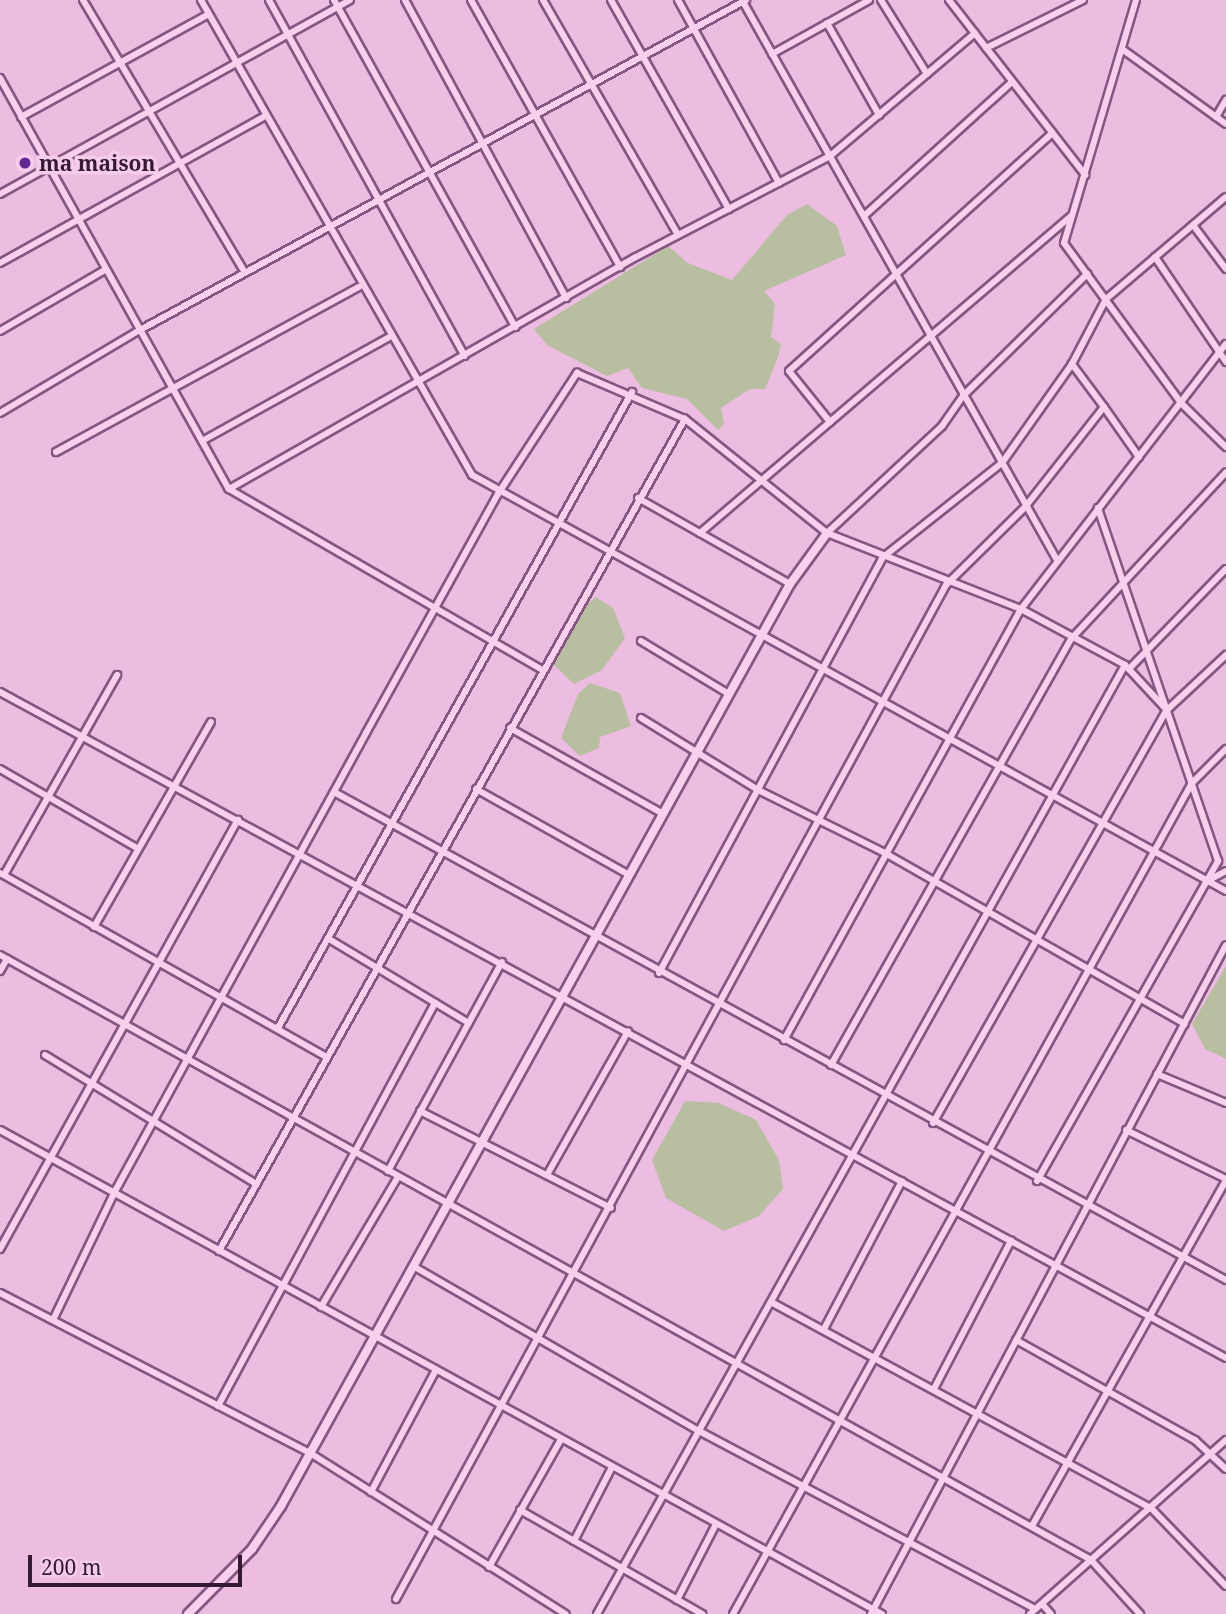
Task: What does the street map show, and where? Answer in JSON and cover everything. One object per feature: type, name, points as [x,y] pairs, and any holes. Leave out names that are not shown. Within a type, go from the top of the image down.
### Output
[{"type":"street","points":[[83,0],[245,273]]},
{"type":"street","points":[[201,0],[359,287],[460,460],[498,494],[950,738],[1226,891]]},
{"type":"street","points":[[269,0],[465,356]]},
{"type":"street","points":[[0,194],[288,34],[336,3],[350,0]]},
{"type":"street","points":[[405,0],[566,298]]},
{"type":"street","points":[[471,0],[620,267]]},
{"type":"street","points":[[543,0],[677,235]]},
{"type":"street","points":[[611,0],[729,209]]},
{"type":"street","points":[[678,0],[779,183]]},
{"type":"street","points":[[0,413],[140,330],[744,0],[1057,559]]},
{"type":"street","points":[[772,54],[869,0]]},
{"type":"street","points":[[881,0],[927,74]]},
{"type":"street","points":[[949,0],[1084,175]]},
{"type":"street","points":[[986,48],[1083,0]]},
{"type":"street","points":[[1136,0],[1064,243],[1181,403],[1226,447]]},
{"type":"street","points":[[336,3],[515,327]]},
{"type":"street","points":[[21,117],[209,14]]},
{"type":"street","points":[[827,23],[879,115]]},
{"type":"street","points":[[229,489],[677,235],[830,156],[975,33]]},
{"type":"street","points":[[1122,49],[1226,124]]},
{"type":"street","points":[[0,78],[76,220],[229,489],[437,606],[543,670]]},
{"type":"street","points":[[864,216],[1012,82]]},
{"type":"street","points":[[1216,117],[1226,100]]},
{"type":"street","points":[[0,263],[265,116]]},
{"type":"street","points":[[830,422],[789,371],[1052,133]]},
{"type":"street","points":[[659,973],[882,558],[1002,463],[1072,364],[1106,299],[1226,197]]},
{"type":"street","points":[[700,533],[929,333],[1072,215]]},
{"type":"street","points":[[1193,225],[1226,269]]},
{"type":"street","points":[[1154,257],[1218,355],[1226,362]]},
{"type":"street","points":[[0,331],[105,270]]},
{"type":"street","points":[[188,1614],[252,1549],[310,1453],[790,584],[827,533],[942,426],[964,395],[1087,274]]},
{"type":"street","points":[[56,452],[359,287]]},
{"type":"street","points":[[202,441],[388,338]]},
{"type":"street","points":[[784,1040],[1021,609],[1057,559],[1226,344]]},
{"type":"street","points":[[1072,364],[1139,457]]},
{"type":"street","points":[[53,1320],[114,1193],[498,494],[577,373],[632,392],[685,418],[764,479],[827,533],[946,585],[1021,609],[1127,667],[1167,710]]},
{"type":"street","points":[[278,1028],[359,886],[554,523],[632,392]]},
{"type":"street","points":[[396,1599],[821,822],[946,585],[1026,506],[1104,407]]},
{"type":"street","points":[[219,1251],[685,418]]},
{"type":"street","points":[[831,1065],[1072,638],[1123,578],[1226,472]]},
{"type":"street","points":[[638,498],[790,584]]},
{"type":"street","points":[[1037,1181],[1218,861],[1098,508]]},
{"type":"street","points":[[597,1614],[1052,796],[1127,667],[1226,569]]},
{"type":"street","points":[[641,641],[729,694]]},
{"type":"street","points":[[933,1123],[1100,821],[1167,710],[1226,655]]},
{"type":"street","points":[[117,675],[2,874],[220,1001],[278,1028],[327,1056]]},
{"type":"street","points":[[0,701],[2,693],[563,995],[1226,1358]]},
{"type":"street","points":[[641,718],[758,790],[887,854],[986,915],[1185,1024]]},
{"type":"street","points":[[93,927],[211,722]]},
{"type":"street","points":[[510,728],[663,814]]},
{"type":"street","points":[[733,1614],[1086,970],[1192,783],[1226,748]]},
{"type":"street","points":[[0,769],[137,848]]},
{"type":"street","points":[[476,789],[629,875]]},
{"type":"street","points":[[334,792],[1037,1181],[1226,1280]]},
{"type":"street","points":[[0,1249],[238,820]]},
{"type":"street","points":[[1208,881],[1226,871]]},
{"type":"street","points":[[329,939],[468,1023]]},
{"type":"street","points":[[872,1612],[1084,1206],[1226,945]]},
{"type":"street","points":[[0,971],[4,957],[575,1275],[944,1476],[1090,1560],[1140,1614]]},
{"type":"street","points":[[388,1171],[502,962]]},
{"type":"street","points":[[218,1406],[435,1003]]},
{"type":"street","points":[[547,1175],[628,1031]]},
{"type":"street","points":[[45,1055],[256,1184]]},
{"type":"street","points":[[1157,1073],[1226,1102]]},
{"type":"street","points":[[420,1111],[611,1208]]},
{"type":"street","points":[[0,1130],[768,1552],[872,1612],[882,1614]]},
{"type":"street","points":[[1032,1526],[1180,1256],[1226,1180],[1126,1130]]},
{"type":"street","points":[[321,1307],[398,1177]]},
{"type":"street","points":[[824,1329],[902,1181]]},
{"type":"street","points":[[935,1387],[1011,1241]]},
{"type":"street","points":[[414,1266],[699,1430],[807,1483],[908,1544],[1033,1611],[1226,1440]]},
{"type":"street","points":[[0,1293],[310,1453],[566,1614]]},
{"type":"street","points":[[771,1302],[877,1355],[1151,1508],[1226,1586]]},
{"type":"street","points":[[1016,1340],[1212,1453],[1226,1469]]},
{"type":"street","points":[[372,1492],[436,1370]]},
{"type":"street","points":[[489,1567],[561,1438]]},
{"type":"street","points":[[574,1541],[612,1467]]},
{"type":"street","points":[[520,1510],[702,1614]]},
{"type":"street","points":[[677,1600],[716,1524]]},
{"type":"street","points":[[1042,1604],[1051,1614]]},
{"type":"shaded area","points":[[807,204],[837,226],[846,255],[764,291],[775,304],[771,337],[781,344],[778,357],[765,389],[750,389],[721,408],[724,424],[718,430],[687,399],[642,388],[628,368],[607,376],[547,345],[534,329],[668,246],[688,263],[732,280],[787,215]]},
{"type":"shaded area","points":[[596,597],[613,608],[625,638],[602,670],[574,684],[553,664],[580,611]]},
{"type":"shaded area","points":[[590,683],[620,693],[631,726],[600,737],[599,748],[580,756],[561,738],[578,694]]},
{"type":"shaded area","points":[[1226,966],[1226,1059],[1205,1049],[1192,1024]]},
{"type":"shaded area","points":[[685,1101],[719,1103],[756,1120],[779,1160],[783,1189],[759,1216],[724,1231],[666,1198],[652,1160]]},
{"type":"place","name":"ma maison","points":[[25,163]]}]
